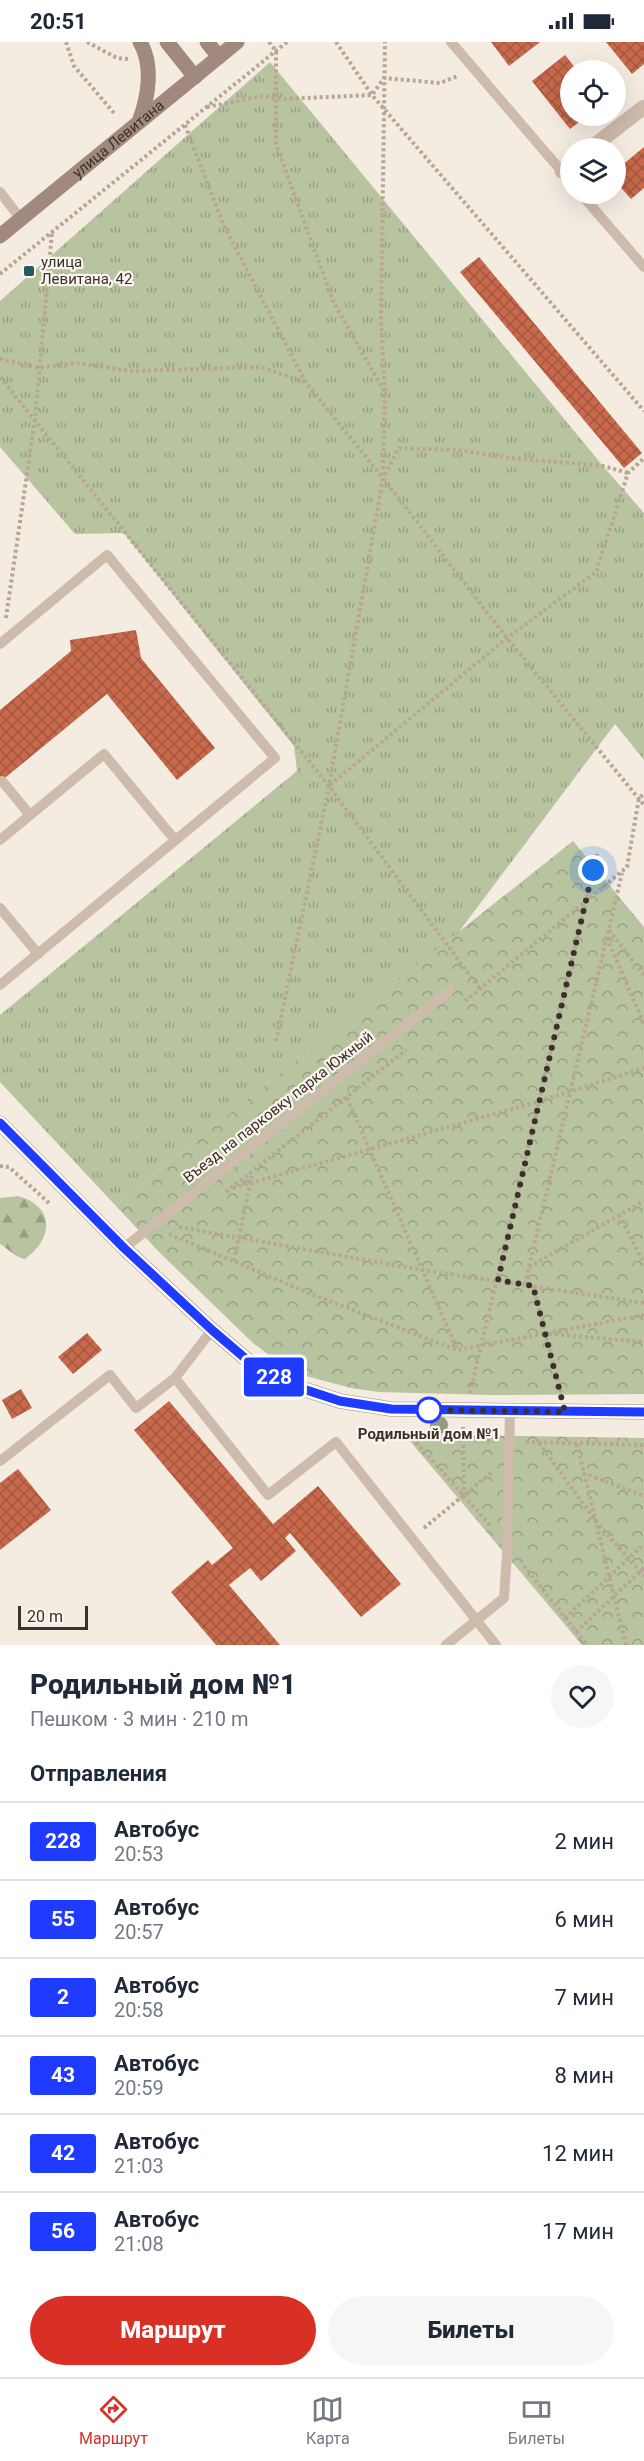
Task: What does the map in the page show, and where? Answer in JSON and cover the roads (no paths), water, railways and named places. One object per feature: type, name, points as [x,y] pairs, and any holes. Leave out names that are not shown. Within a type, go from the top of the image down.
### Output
[{"type":"main road","points":[[139,122],[146,101],[148,79],[144,49],[140,42]]},
{"type":"main road","points":[[167,42],[195,77]]},
{"type":"main road","points":[[207,42],[219,57]]},
{"type":"main road","name":"улица Левитана","points":[[0,236],[237,42]]},
{"type":"main road","points":[[0,1123],[124,1248],[212,1330],[260,1369],[291,1385],[323,1397],[391,1409],[644,1412]]},
{"type":"street","points":[[604,138],[644,107]]},
{"type":"lane","points":[[451,42],[560,164]]},
{"type":"lane","points":[[0,192],[21,219]]},
{"type":"lane","points":[[590,204],[644,267]]},
{"type":"lane","points":[[0,985],[275,758],[107,555],[1,643]]},
{"type":"lane","points":[[0,840],[104,754],[175,840]]},
{"type":"lane","points":[[2,781],[30,815]]},
{"type":"lane","points":[[0,908],[38,954]]},
{"type":"lane","name":"Въезд на парковку парка Южный","points":[[124,1248],[450,990]]},
{"type":"lane","points":[[0,1461],[110,1375],[136,1408],[175,1378],[212,1330]]},
{"type":"lane","points":[[175,1378],[268,1495],[336,1442],[496,1645]]},
{"type":"lane","points":[[446,1645],[504,1598],[510,1412]]},
{"type":"place","name":"улица Левитана, 42","points":[[29,271]]},
{"type":"place","name":"Родильный дом №1","points":[[429,1410]]}]
